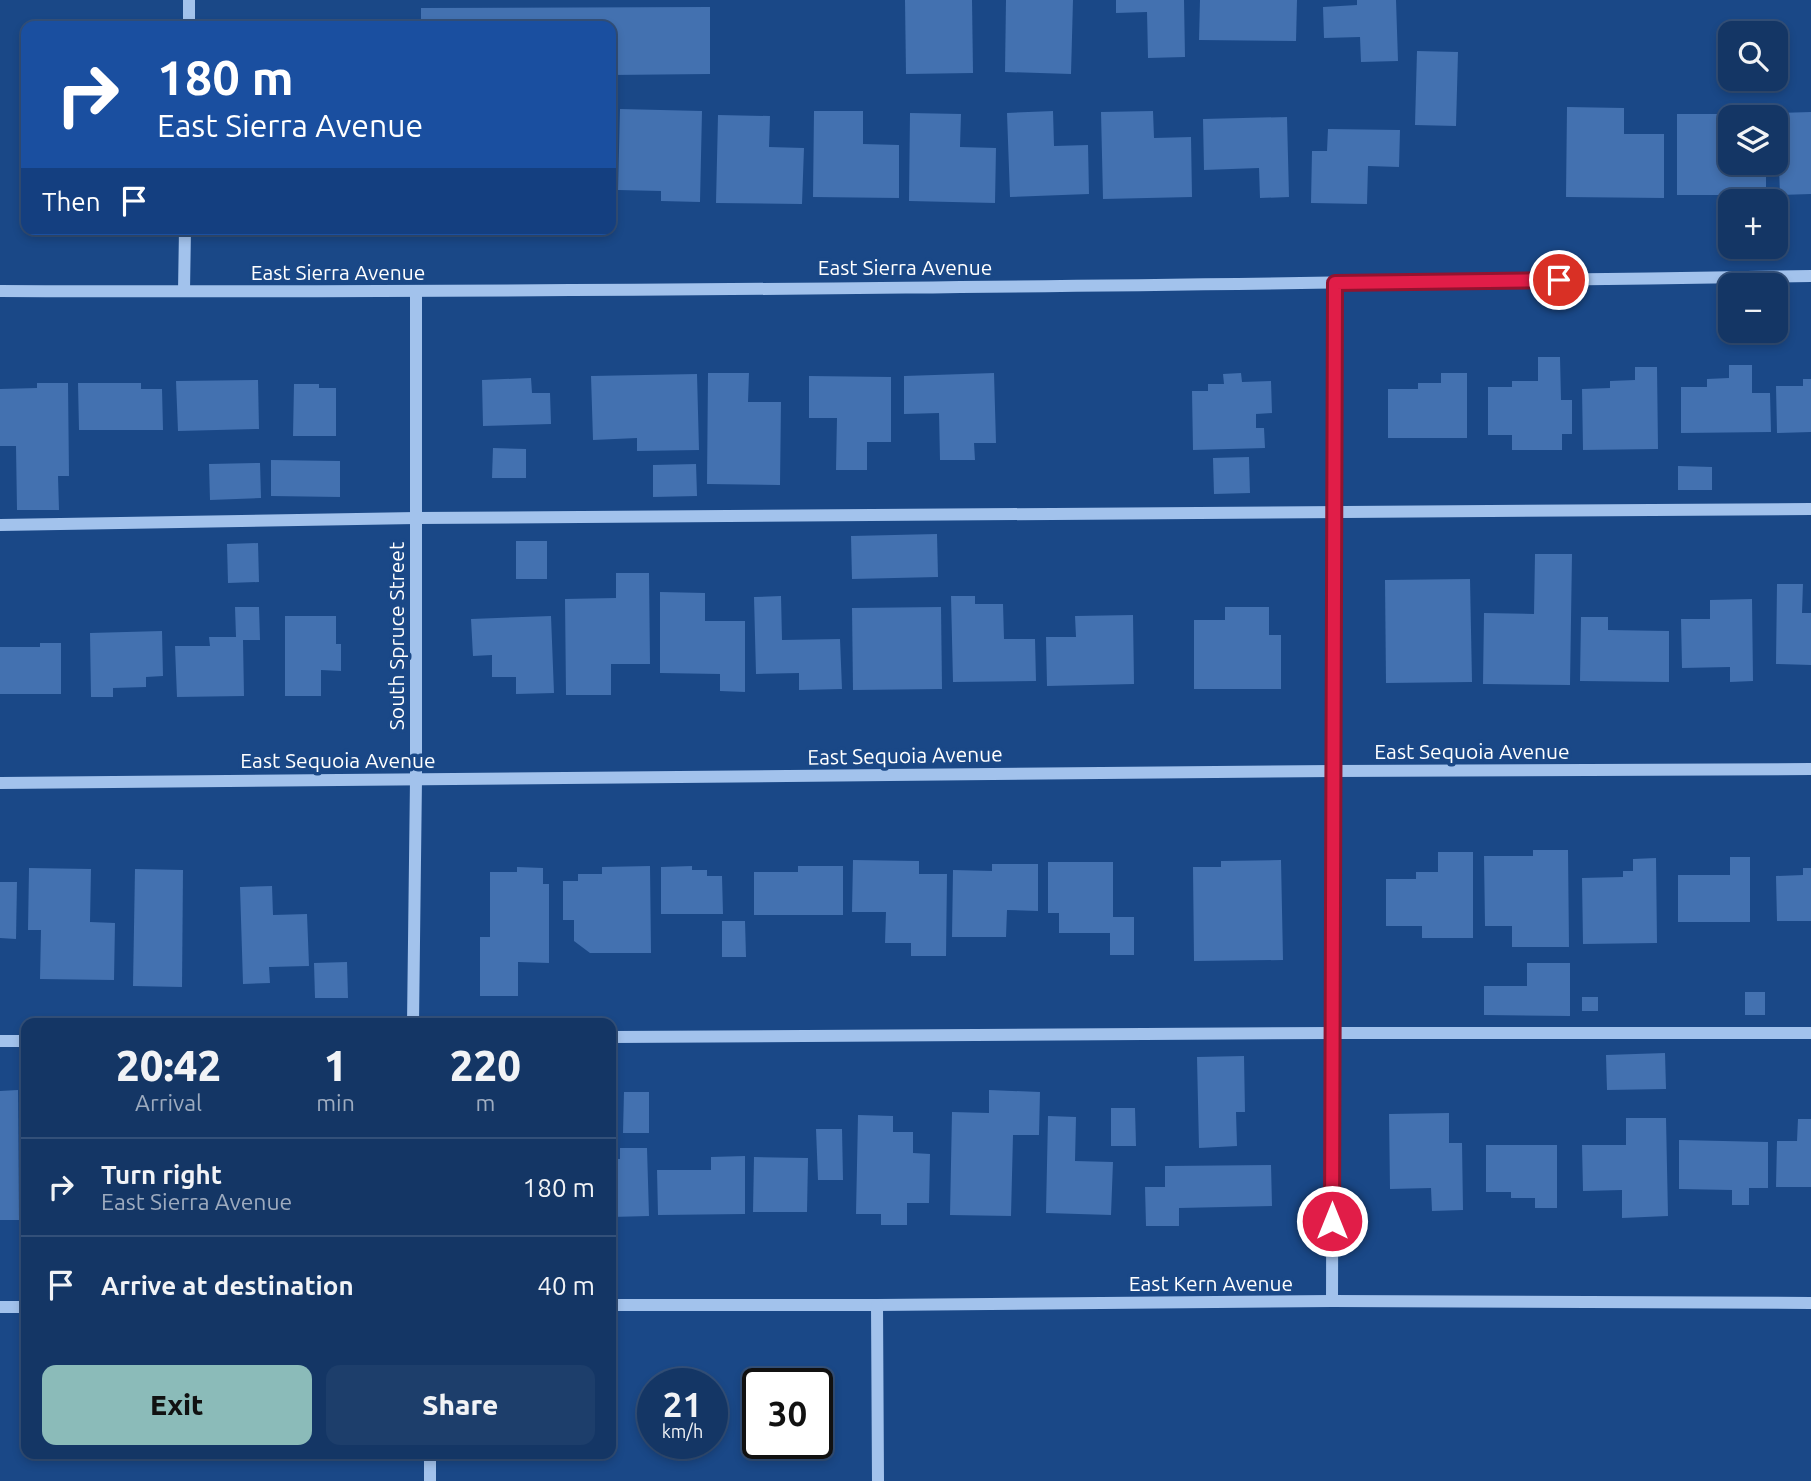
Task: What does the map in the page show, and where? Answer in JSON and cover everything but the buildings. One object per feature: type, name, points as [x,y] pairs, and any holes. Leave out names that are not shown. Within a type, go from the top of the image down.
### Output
[{"type":"street","points":[[189,0],[189,21]]},
{"type":"street","points":[[184,291],[185,235]]},
{"type":"street","name":"East Sierra Avenue","points":[[0,291],[416,291],[1811,276]]},
{"type":"street","points":[[1332,1301],[1335,283]]},
{"type":"street","name":"South Spruce Street","points":[[413,1018],[416,291]]},
{"type":"street","points":[[0,525],[416,519],[1811,509]]},
{"type":"street","name":"East Sequoia Avenue","points":[[0,783],[1811,769]]},
{"type":"street","points":[[616,1037],[1811,1033]]},
{"type":"street","points":[[0,1041],[21,1041]]},
{"type":"street","name":"East Kern Avenue","points":[[616,1305],[1332,1301],[1811,1303]]},
{"type":"street","points":[[877,1305],[878,1481]]},
{"type":"street","points":[[0,1307],[21,1307]]},
{"type":"street","points":[[430,1459],[430,1481]]},
{"type":"route","points":[[1332,1221],[1335,283],[1559,280]]}]
